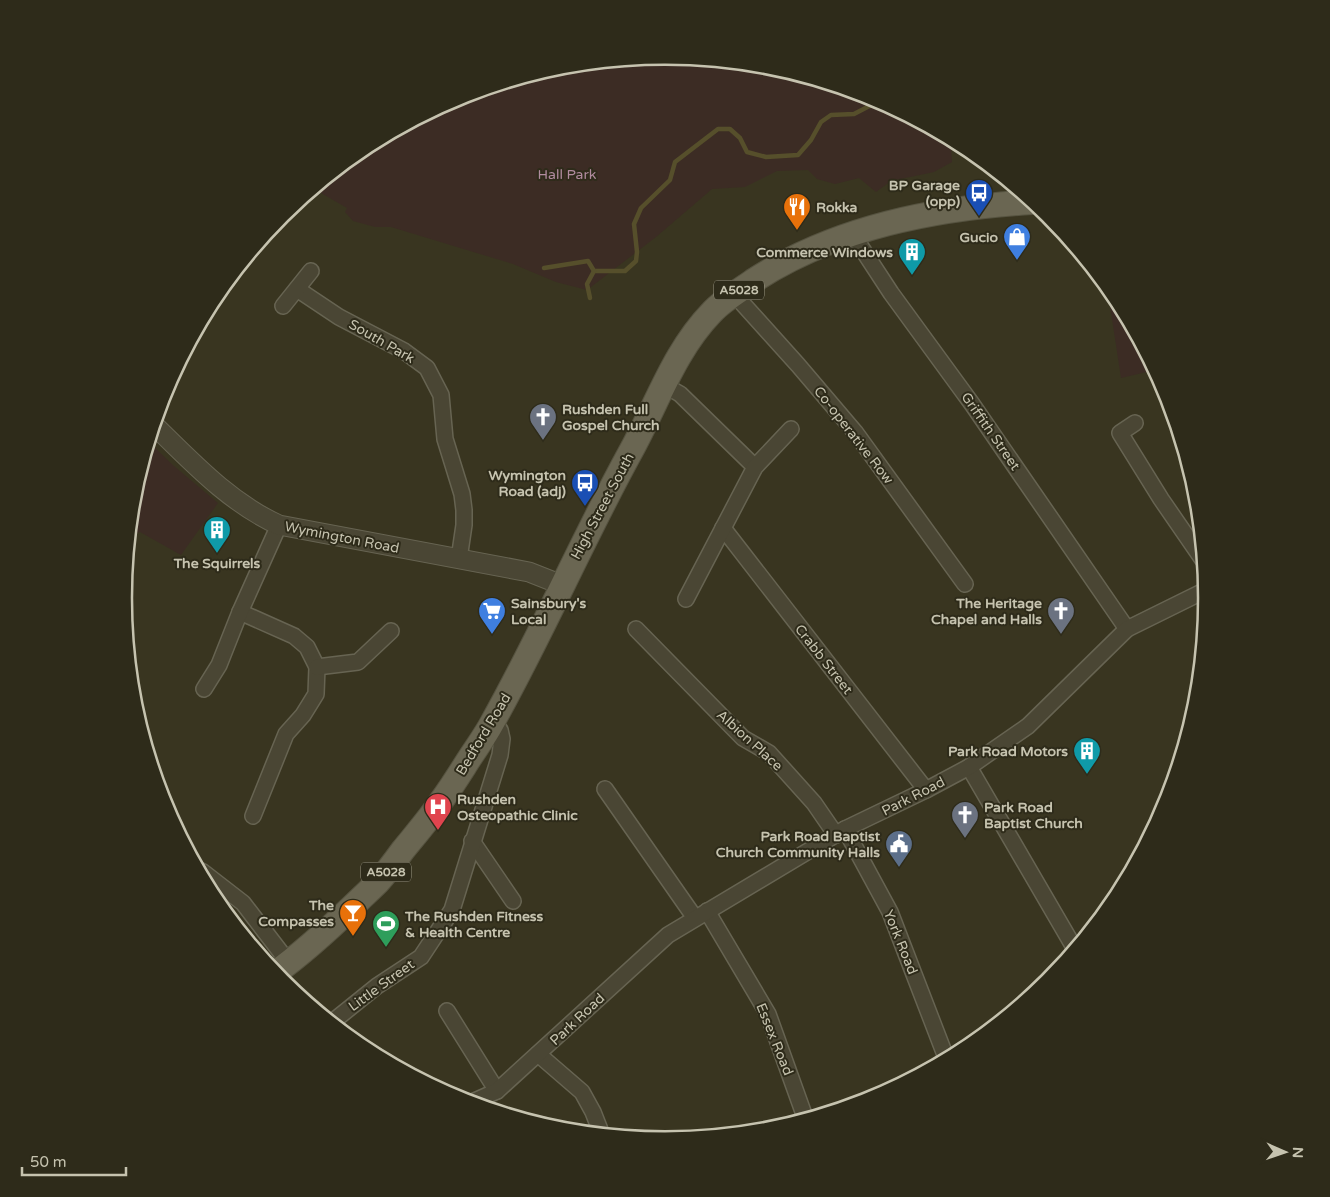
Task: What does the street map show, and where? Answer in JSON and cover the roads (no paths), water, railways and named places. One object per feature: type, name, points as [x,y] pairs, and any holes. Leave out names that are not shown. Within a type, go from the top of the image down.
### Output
[{"type":"main road","name":"High Street South","points":[[562,585],[679,356],[696,331],[713,311],[734,294],[791,259],[821,245],[855,233],[928,214],[992,204],[1023,202]]},
{"type":"main road","name":"Bedford Road","points":[[282,968],[328,931],[378,882],[441,802],[491,726],[562,585]]},
{"type":"street","name":"Griffith Street","points":[[855,233],[857,241],[892,293],[972,404],[1127,629]]},
{"type":"street","points":[[283,306],[311,271]]},
{"type":"street","name":"South Park","points":[[297,289],[339,317],[404,351],[427,368],[442,395],[445,439],[462,494],[464,525],[459,559]]},
{"type":"street","name":"Co-operative Row","points":[[734,294],[798,364],[855,432],[965,584]]},
{"type":"street","points":[[664,385],[680,394],[755,467]]},
{"type":"street","points":[[1135,423],[1120,433],[1161,499],[1196,548]]},
{"type":"street","points":[[686,599],[755,467],[791,429]]},
{"type":"street","name":"Wymington Road","points":[[159,430],[215,483],[266,519],[279,525],[529,572],[562,585]]},
{"type":"street","points":[[204,689],[219,665],[240,612],[279,525]]},
{"type":"street","name":"Crabb Street","points":[[723,528],[926,790]]},
{"type":"street","name":"Park Road","points":[[480,1099],[497,1091],[668,935],[841,832],[969,767],[1028,726],[1127,629],[1198,594]]},
{"type":"street","points":[[240,612],[294,636],[307,647],[317,667],[316,694],[303,715],[286,734],[253,816]]},
{"type":"street","name":"Albion Place","points":[[636,629],[743,738],[769,753],[841,832]]},
{"type":"street","points":[[317,667],[358,662],[391,632]]},
{"type":"street","name":"Little Street","points":[[336,1019],[377,986],[421,957],[452,910],[500,755],[502,739],[500,730],[491,726]]},
{"type":"street","points":[[969,767],[1072,943]]},
{"type":"street","name":"Essex Road","points":[[605,789],[701,914],[768,1014],[804,1114]]},
{"type":"street","name":"York Road","points":[[841,832],[890,912],[944,1053]]},
{"type":"street","points":[[472,841],[513,901]]},
{"type":"street","points":[[211,878],[243,903],[282,968]]},
{"type":"street","points":[[447,1010],[497,1091]]},
{"type":"street","points":[[538,1054],[582,1092],[599,1127]]},
{"type":"waterway","points":[[544,268],[588,261],[594,271],[625,271],[636,261],[634,224],[641,208],[670,180],[675,162],[718,129],[730,129],[740,138],[747,152],[766,157],[798,155],[811,140],[821,122],[831,115],[854,114],[869,106]]},
{"type":"waterway","points":[[590,298],[587,284],[594,271]]},
{"type":"place","name":"BP Garage (opp)","points":[[979,217]]},
{"type":"place","name":"Rokka","points":[[797,231]]},
{"type":"place","name":"Gucio","points":[[1017,261]]},
{"type":"place","name":"Commerce Windows","points":[[912,276]]},
{"type":"place","name":"Rushden Full Gospel Church","points":[[543,441]]},
{"type":"place","name":"Wymington Road (adj)","points":[[585,507]]},
{"type":"place","name":"The Squirrels","points":[[217,554]]},
{"type":"place","name":"Sainsbury's Local","points":[[492,635]]},
{"type":"place","name":"The Heritage Chapel and Halls","points":[[1061,635]]},
{"type":"place","name":"Park Road Motors","points":[[1087,775]]},
{"type":"place","name":"Rushden Osteopathic Clinic","points":[[438,831]]},
{"type":"place","name":"Park Road Baptist Church","points":[[965,839]]},
{"type":"place","name":"Park Road Baptist Church Community Halls","points":[[899,868]]},
{"type":"place","name":"The Compasses","points":[[353,937]]},
{"type":"place","name":"The Rushden Fitness & Health Centre","points":[[386,948]]},
{"type":"park label","name":"Hall Park","points":[[567,174]]}]
